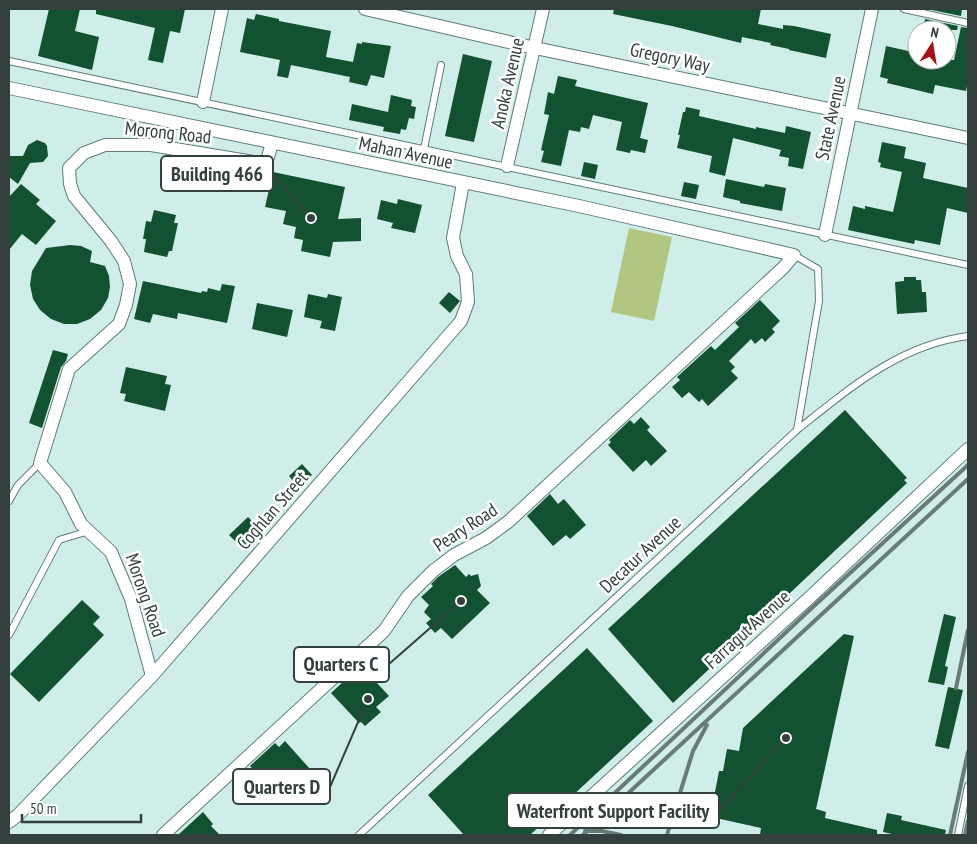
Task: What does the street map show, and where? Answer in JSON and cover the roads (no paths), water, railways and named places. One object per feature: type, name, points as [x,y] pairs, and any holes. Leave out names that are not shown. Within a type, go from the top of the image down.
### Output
[{"type":"street","points":[[203,102],[222,9]]},
{"type":"street","name":"Gregory Way","points":[[365,9],[535,48],[968,138]]},
{"type":"street","name":"Anoka Avenue","points":[[507,166],[543,9]]},
{"type":"street","name":"State Avenue","points":[[824,235],[872,9]]},
{"type":"street","name":"Mahan Avenue","points":[[9,88],[579,206],[794,255]]},
{"type":"street","name":"Morong Road","points":[[152,676],[131,599],[111,552],[81,524],[64,492],[40,463],[69,369],[119,324],[126,305],[130,284],[124,261],[116,247],[74,196],[70,184],[69,168],[84,153],[105,145],[151,145],[266,164],[272,143]]},
{"type":"street","name":"Coghlan Street","points":[[9,822],[152,676],[461,321],[468,302],[466,274],[457,256],[453,238],[463,183]]},
{"type":"street","name":"Peary Road","points":[[163,835],[384,631],[408,596],[433,571],[454,555],[486,538],[508,522],[784,267],[794,255]]},
{"type":"street","name":"Farragut Avenue","points":[[549,835],[808,599],[968,449]]},
{"type":"lane","points":[[904,9],[968,23]]},
{"type":"lane","points":[[9,61],[968,265]]},
{"type":"lane","points":[[424,149],[442,65]]},
{"type":"lane","points":[[794,255],[818,269],[819,301],[797,430]]},
{"type":"lane","name":"Decatur Avenue","points":[[358,835],[797,430],[858,382],[896,358],[939,342],[968,336]]},
{"type":"lane","points":[[9,501],[18,485],[40,463]]},
{"type":"lane","points":[[9,635],[58,540],[88,531]]},
{"type":"lane","points":[[958,835],[968,786]]},
{"type":"lane","points":[[555,835],[564,822]]},
{"type":"railway","points":[[570,835],[814,606],[968,465]]},
{"type":"railway","points":[[583,835],[968,479]]},
{"type":"railway","points":[[956,688],[968,630]]},
{"type":"railway","points":[[667,835],[693,751],[707,725]]},
{"type":"railway","points":[[950,835],[968,752]]},
{"type":"railway","points":[[965,835],[968,821]]},
{"type":"railway","points":[[585,831],[602,831],[621,835]]},
{"type":"place","name":"Building 466","points":[[311,218]]},
{"type":"place","name":"Quarters C","points":[[461,601]]},
{"type":"place","name":"Quarters D","points":[[368,699]]},
{"type":"place","name":"Waterfront Support Facility","points":[[786,738]]}]
